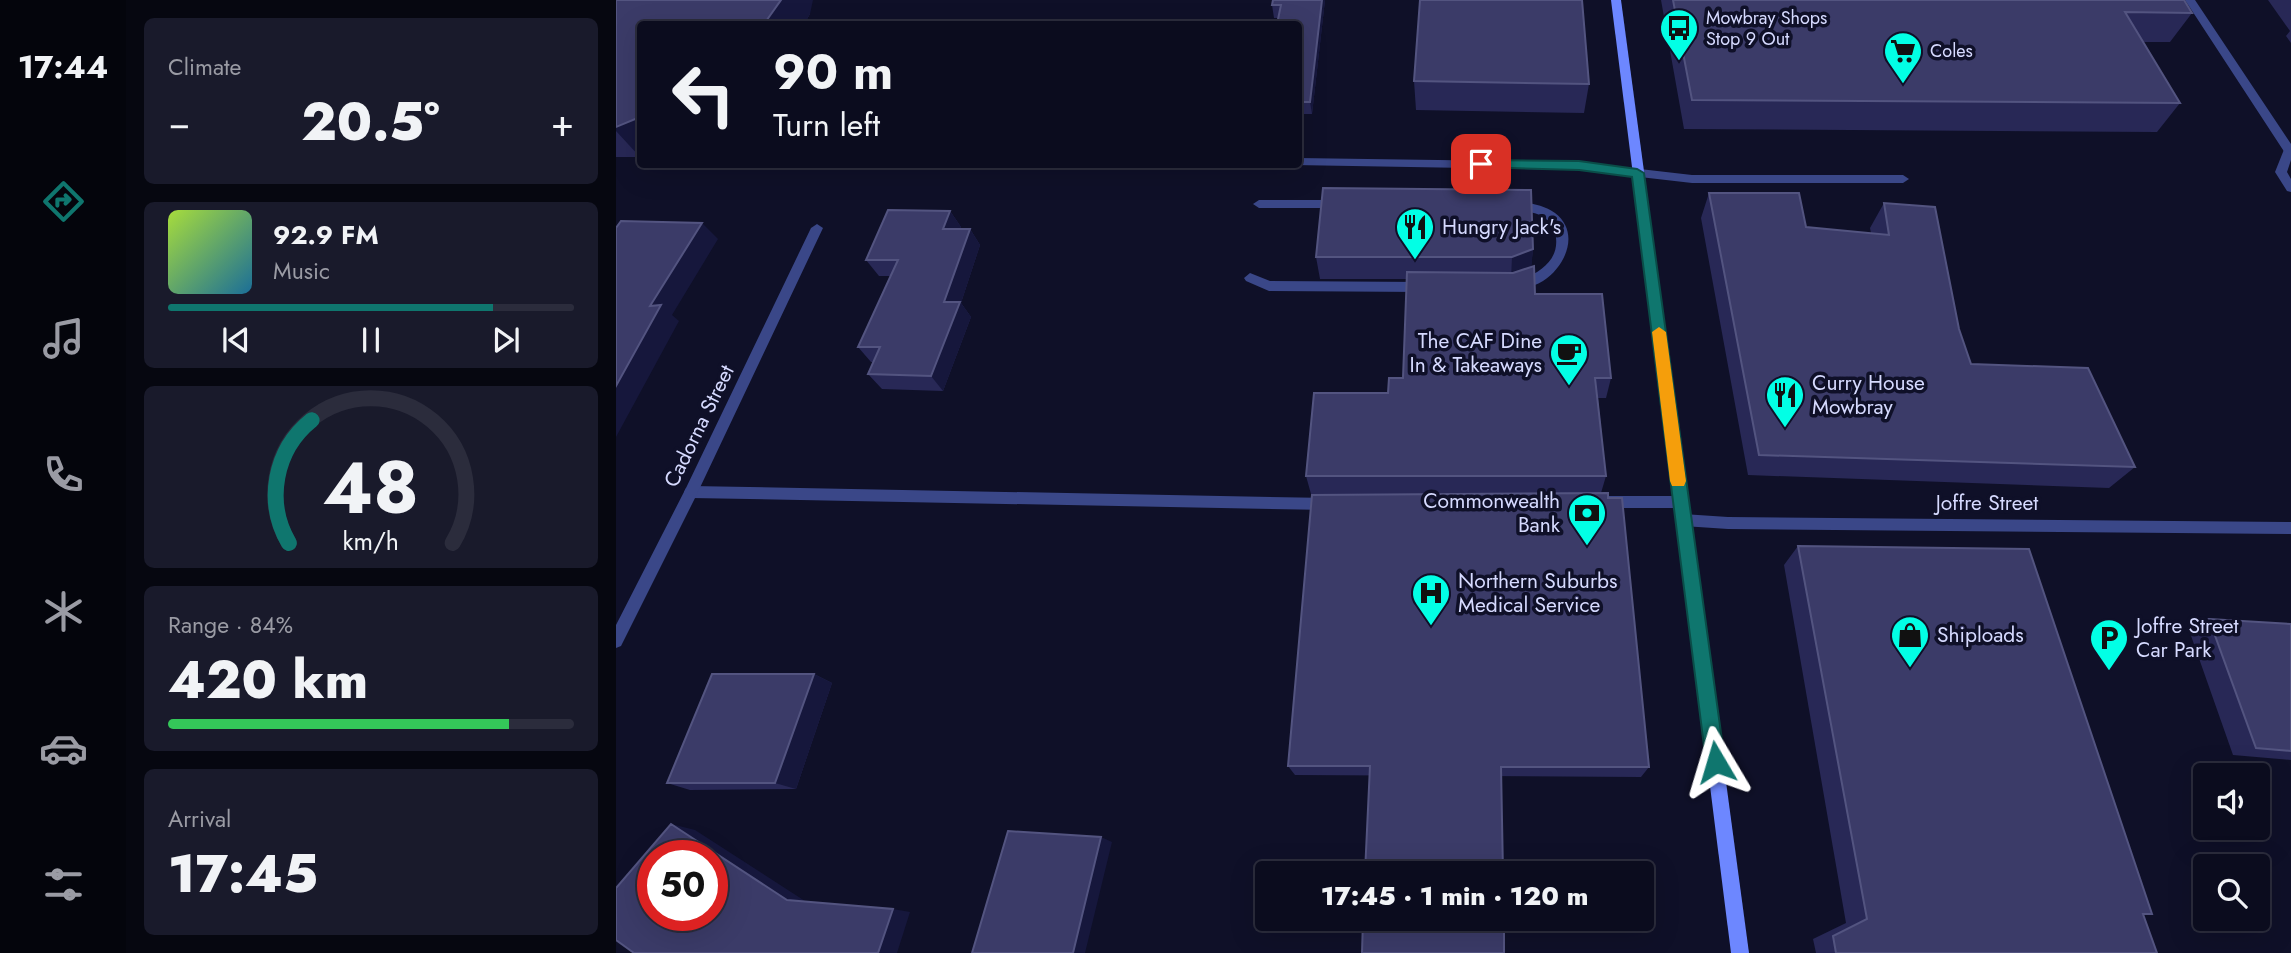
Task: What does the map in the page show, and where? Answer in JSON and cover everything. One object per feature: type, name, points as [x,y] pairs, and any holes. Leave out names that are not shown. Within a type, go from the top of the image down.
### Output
[{"type":"main road","points":[[1616,0],[1740,953]]},
{"type":"street","points":[[2190,0],[2289,150],[2281,172],[2291,188]]},
{"type":"street","points":[[1302,162],[1579,166],[1692,178],[1903,179]]},
{"type":"street","points":[[1259,204],[1350,204]]},
{"type":"street","points":[[1497,287],[1529,284],[1546,273],[1559,257],[1564,236],[1558,221],[1547,212],[1531,205],[1505,205]]},
{"type":"street","name":"Cadorna Street","points":[[616,641],[691,492],[817,228]]},
{"type":"street","points":[[1250,278],[1269,286],[1430,287]]},
{"type":"street","points":[[691,492],[1251,505],[1347,504]]},
{"type":"street","points":[[1595,502],[1681,502]]},
{"type":"street","name":"Joffre Street","points":[[1683,520],[1728,523],[2291,528]]},
{"type":"building","points":[[616,0],[781,0],[766,21],[637,21],[637,118],[616,127]]},
{"type":"building","points":[[1273,0],[1322,0],[1310,102],[1302,102],[1302,21],[1278,21],[1281,5],[1272,5]]},
{"type":"building","points":[[1420,0],[1582,0],[1589,84],[1414,81]]},
{"type":"building","name":"Coles","points":[[1673,0],[2184,0],[2192,13],[2125,12],[2180,103],[1692,100]]},
{"type":"building","name":"Hungry Jack's","points":[[1323,188],[1531,190],[1533,249],[1512,257],[1316,257]]},
{"type":"building","points":[[1709,193],[1799,193],[1806,227],[1889,235],[1884,203],[1935,207],[1959,329],[1971,364],[2088,368],[2135,467],[1759,455]]},
{"type":"building","points":[[888,210],[950,211],[943,229],[970,229],[944,302],[960,302],[931,376],[868,374],[880,347],[858,347],[898,260],[866,260]]},
{"type":"building","points":[[621,221],[702,223],[650,306],[661,305],[616,386],[616,228]]},
{"type":"building","points":[[1534,266],[1535,294],[1602,294],[1611,378],[1595,378],[1606,476],[1306,476],[1314,393],[1388,393],[1389,378],[1403,378],[1407,272],[1513,273]]},
{"type":"building","points":[[1608,493],[1608,498],[1622,498],[1649,767],[1501,767],[1503,861],[1366,861],[1370,766],[1288,766],[1312,495]]},
{"type":"building","points":[[1798,546],[2029,549],[2152,914],[2143,914],[2157,953],[1836,953],[1833,936],[1867,919]]},
{"type":"building","points":[[2209,619],[2291,624],[2291,751],[2256,748]]},
{"type":"building","points":[[712,674],[814,674],[775,783],[667,783]]},
{"type":"building","points":[[671,824],[695,840],[657,840]]},
{"type":"building","points":[[1008,831],[1101,837],[1073,953],[972,953]]},
{"type":"building","points":[[728,861],[787,900],[893,909],[878,953],[634,953],[616,940],[616,888],[637,864],[637,931],[728,931]]},
{"type":"building","points":[[1363,931],[1504,931],[1504,953],[1362,953]]},
{"type":"slow traffic","points":[[1659,332],[1678,481]]},
{"type":"place","name":"Mowbray Shops Stop 9 Out","points":[[1679,62]]},
{"type":"place","name":"Coles","points":[[1903,85]]},
{"type":"place","name":"Hungry Jack's","points":[[1415,261]]},
{"type":"place","name":"The CAF Dine In & Takeaways","points":[[1569,387]]},
{"type":"place","name":"Curry House Mowbray","points":[[1785,429]]},
{"type":"place","name":"Commonwealth Bank","points":[[1587,547]]},
{"type":"place","name":"Northern Suburbs Medical Service","points":[[1431,627]]},
{"type":"place","name":"Shiploads","points":[[1910,669]]},
{"type":"place","name":"Joffre Street Car Park","points":[[2109,672]]},
{"type":"route","points":[[1481,164],[1579,166],[1637,173],[1716,762]]}]
